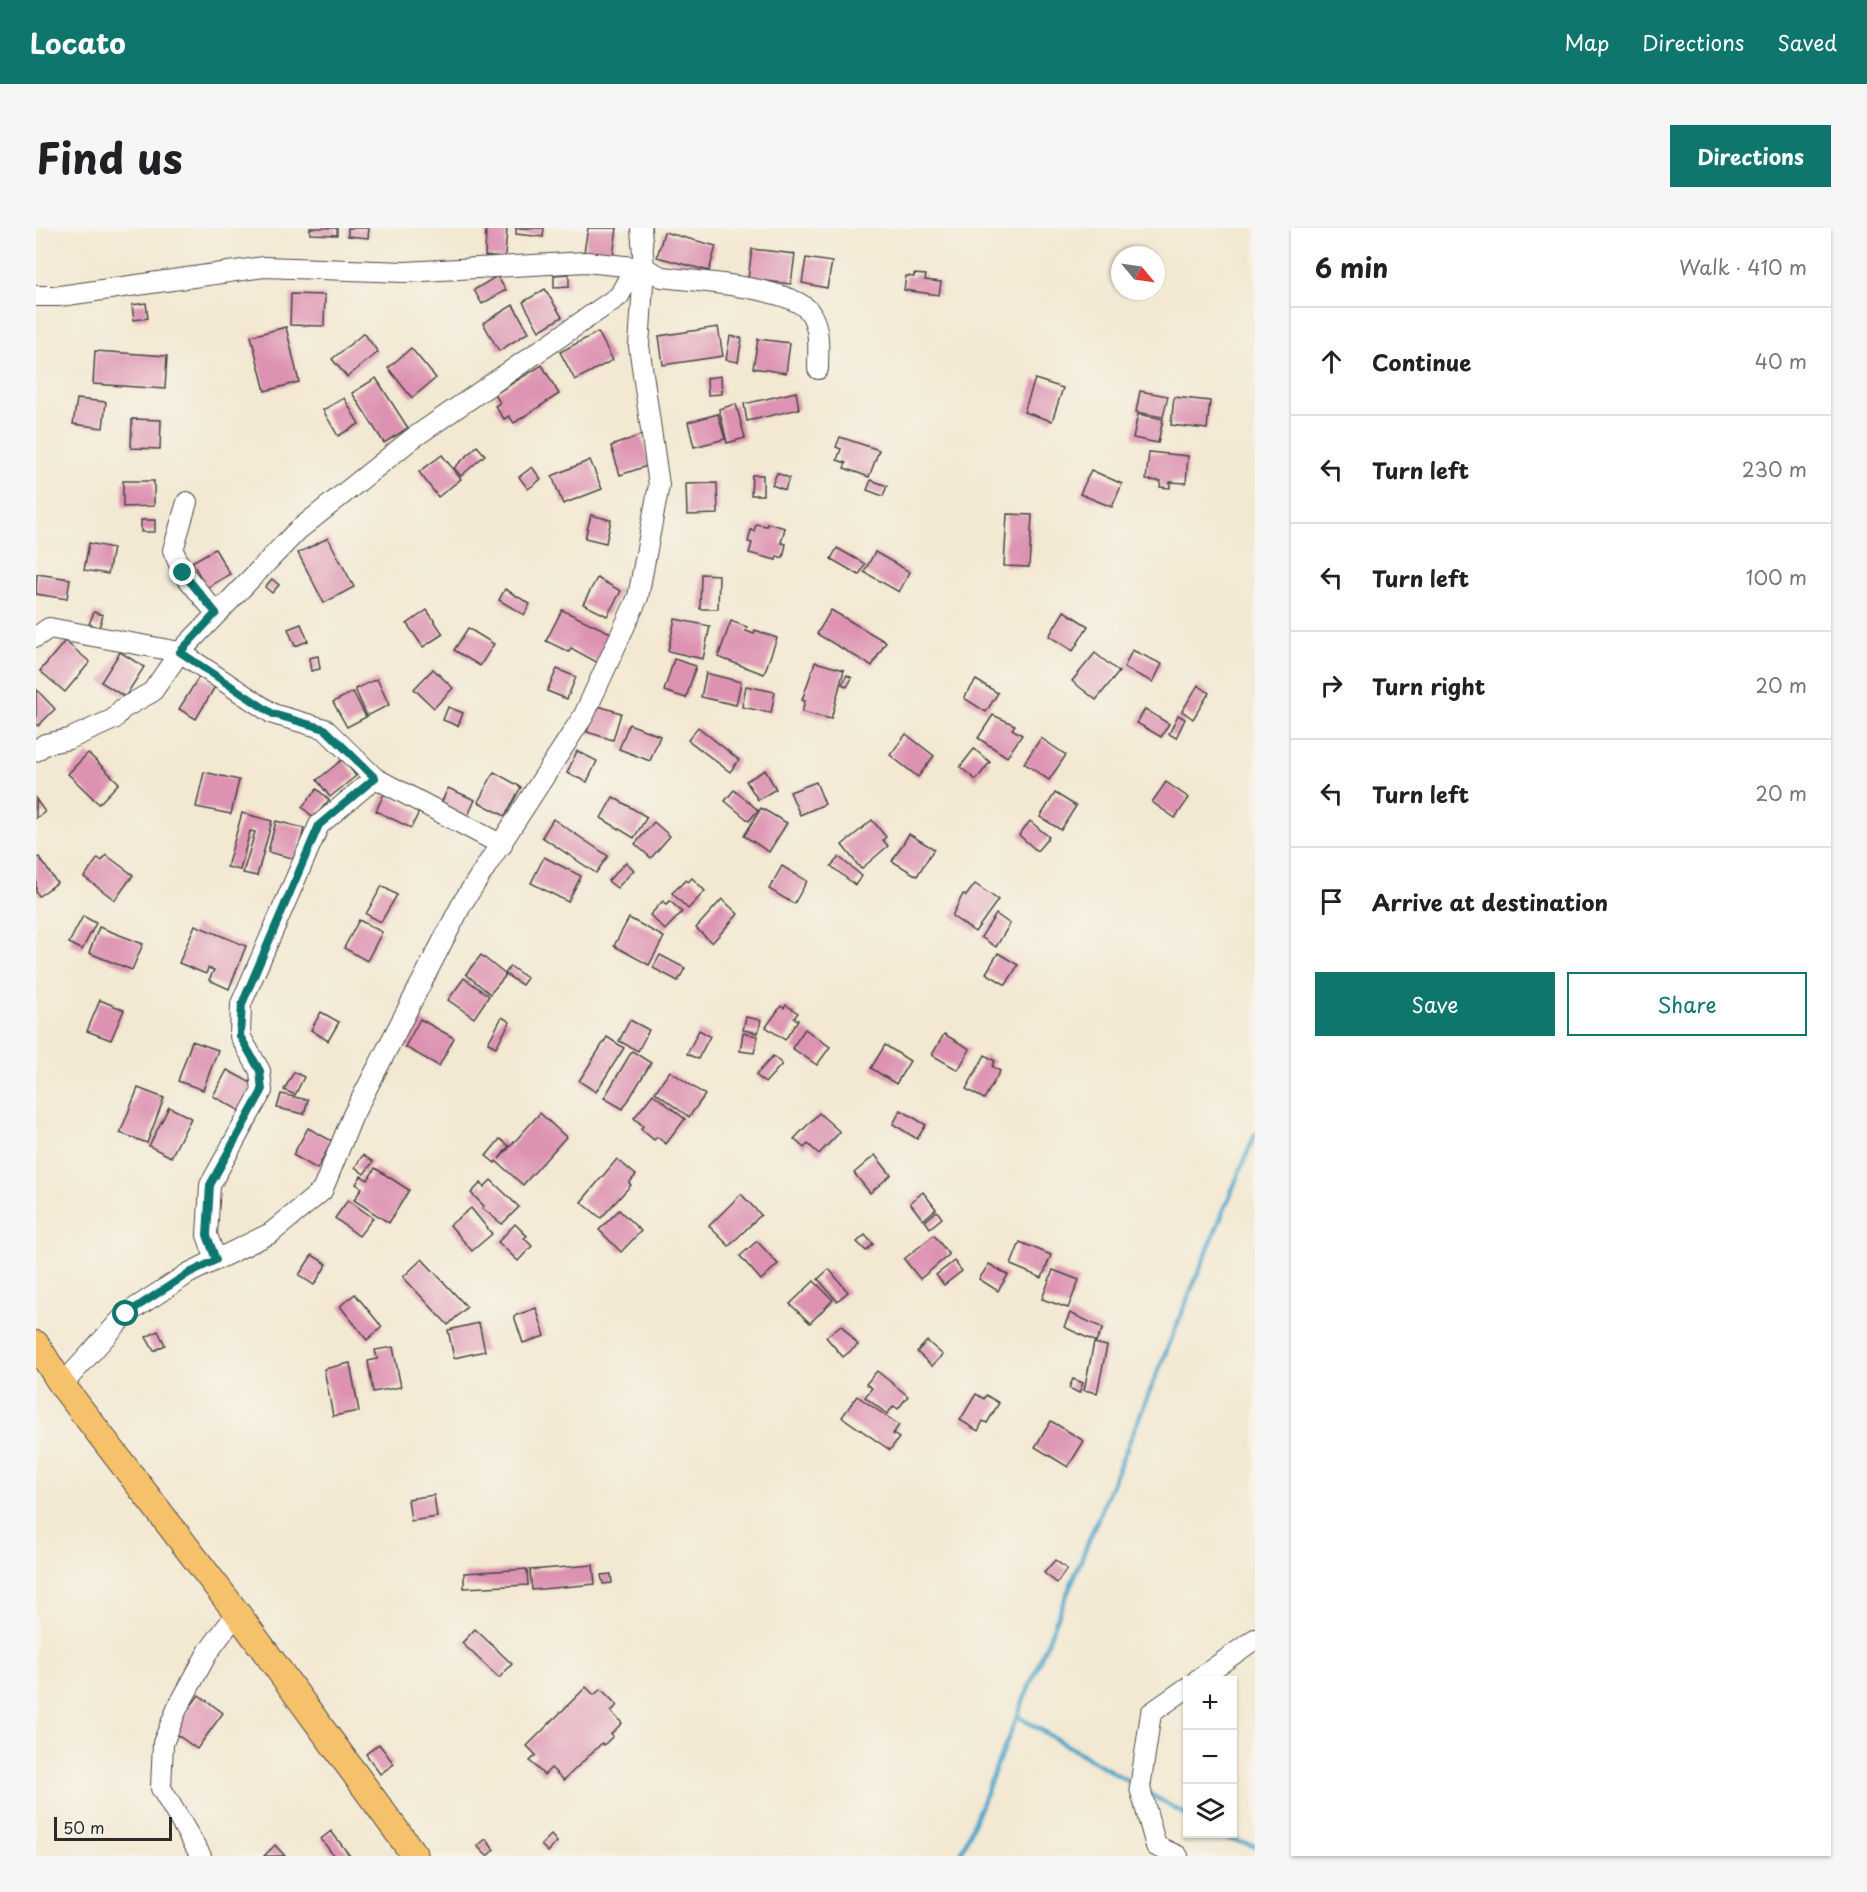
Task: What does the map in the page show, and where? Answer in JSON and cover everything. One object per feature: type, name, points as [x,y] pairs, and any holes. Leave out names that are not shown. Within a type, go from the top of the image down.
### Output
[{"type":"main road","points":[[38,1350],[62,1385],[237,1613],[415,1856]]},
{"type":"street","points":[[62,1385],[126,1314],[189,1273],[272,1233],[322,1191],[353,1115],[463,902],[502,845],[584,714],[638,597],[659,485],[639,346],[641,228]]},
{"type":"street","points":[[36,296],[60,296],[264,267],[405,272],[586,262],[639,268],[662,277],[781,293],[808,310],[818,333],[818,369]]},
{"type":"street","points":[[36,751],[45,744],[69,739],[114,719],[122,709],[152,692],[180,652],[297,531],[413,438],[619,296],[639,268]]},
{"type":"street","points":[[188,502],[173,550],[183,573],[216,613]]},
{"type":"street","points":[[36,637],[49,628],[180,652],[273,714],[325,729],[375,778],[502,845]]},
{"type":"street","points":[[216,1260],[207,1235],[210,1185],[262,1091],[260,1071],[240,1036],[242,1004],[319,825],[375,778]]},
{"type":"street","points":[[201,1856],[161,1788],[163,1743],[177,1709],[208,1652],[237,1613]]},
{"type":"street","points":[[1203,1676],[1255,1639]]},
{"type":"street","points":[[1178,1856],[1156,1846],[1140,1788],[1151,1713],[1183,1691]]},
{"type":"building","points":[[310,228],[337,228],[337,235],[310,234]]},
{"type":"building","points":[[348,228],[369,228],[368,238],[348,236]]},
{"type":"building","points":[[486,228],[507,228],[505,258],[485,256]]},
{"type":"building","points":[[516,228],[544,228],[543,237],[516,234]]},
{"type":"building","points":[[588,228],[617,228],[613,256],[584,252]]},
{"type":"building","points":[[664,232],[716,246],[709,271],[657,257]]},
{"type":"building","points":[[752,249],[795,254],[791,284],[748,279]]},
{"type":"building","points":[[806,258],[832,262],[827,288],[802,283]]},
{"type":"building","points":[[569,274],[569,287],[554,288],[554,275]]},
{"type":"building","points":[[914,274],[926,275],[925,280],[941,282],[939,295],[904,290],[906,276],[914,277]]},
{"type":"building","points":[[497,276],[506,290],[482,304],[474,290]]},
{"type":"building","points":[[545,289],[562,317],[539,331],[523,302]]},
{"type":"building","points":[[291,294],[325,295],[324,326],[290,325]]},
{"type":"building","points":[[146,303],[148,318],[134,320],[132,305]]},
{"type":"building","points":[[513,305],[529,332],[499,351],[483,323]]},
{"type":"building","points":[[286,327],[299,382],[265,391],[251,336]]},
{"type":"building","points":[[718,327],[723,356],[663,365],[659,336]]},
{"type":"building","points":[[598,332],[613,360],[575,380],[560,352]]},
{"type":"building","points":[[364,333],[378,352],[347,377],[332,359]]},
{"type":"building","points":[[730,336],[742,338],[738,362],[726,360]]},
{"type":"building","points":[[758,339],[790,343],[786,373],[753,368]]},
{"type":"building","points":[[411,348],[436,378],[412,398],[388,368]]},
{"type":"building","points":[[95,351],[167,356],[165,389],[93,384]]},
{"type":"building","points":[[542,365],[559,394],[514,423],[509,416],[504,419],[495,406],[500,403],[495,394]]},
{"type":"building","points":[[721,376],[722,394],[708,395],[707,378]]},
{"type":"building","points":[[376,378],[408,428],[384,443],[352,393]]},
{"type":"building","points":[[1035,379],[1063,388],[1052,421],[1024,412]]},
{"type":"building","points":[[1140,391],[1168,396],[1163,417],[1136,412]]},
{"type":"building","points":[[796,392],[799,409],[747,421],[744,404]]},
{"type":"building","points":[[1174,397],[1210,401],[1207,429],[1171,425]]},
{"type":"building","points":[[344,398],[359,424],[338,436],[323,410]]},
{"type":"building","points":[[77,399],[106,402],[103,428],[73,424]]},
{"type":"building","points":[[736,404],[745,438],[727,443],[719,409]]},
{"type":"building","points":[[718,414],[725,439],[694,447],[688,422]]},
{"type":"building","points":[[1138,414],[1163,419],[1158,443],[1133,438]]},
{"type":"building","points":[[132,419],[161,420],[160,449],[131,448]]},
{"type":"building","points":[[641,435],[650,465],[620,475],[611,446]]},
{"type":"building","points":[[840,437],[879,450],[869,477],[844,468],[846,463],[837,460],[841,449],[836,447]]},
{"type":"building","points":[[477,446],[485,455],[461,476],[454,468]]},
{"type":"building","points":[[1149,452],[1188,456],[1186,483],[1170,482],[1170,488],[1160,487],[1161,481],[1146,480]]},
{"type":"building","points":[[442,455],[461,479],[438,497],[419,472]]},
{"type":"building","points":[[590,460],[602,489],[563,504],[552,476]]},
{"type":"building","points":[[532,467],[541,479],[528,489],[519,477]]},
{"type":"building","points":[[1091,470],[1122,484],[1112,507],[1080,494]]},
{"type":"building","points":[[777,473],[789,478],[785,490],[772,485]]},
{"type":"building","points":[[752,475],[763,475],[763,495],[751,495]]},
{"type":"building","points":[[871,480],[887,486],[883,496],[867,490]]},
{"type":"building","points":[[123,481],[154,481],[154,506],[123,507]]},
{"type":"building","points":[[717,483],[718,514],[687,515],[686,484]]},
{"type":"building","points":[[1007,514],[1032,515],[1029,567],[1004,566]]},
{"type":"building","points":[[591,515],[611,520],[606,543],[585,538]]},
{"type":"building","points":[[141,520],[155,520],[155,532],[141,532]]},
{"type":"building","points":[[767,523],[785,528],[781,543],[786,544],[783,558],[777,556],[776,560],[749,553],[752,543],[748,542],[751,530],[754,531],[756,524],[767,526]]},
{"type":"building","points":[[328,538],[354,587],[324,603],[298,553]]},
{"type":"building","points":[[89,543],[113,548],[108,574],[84,570]]},
{"type":"building","points":[[837,548],[865,564],[859,575],[831,559]]},
{"type":"building","points":[[215,549],[230,574],[207,588],[192,562]]},
{"type":"building","points":[[875,552],[910,572],[899,592],[864,572]]},
{"type":"building","points":[[37,574],[70,579],[67,599],[36,594]]},
{"type":"building","points":[[701,574],[719,575],[718,609],[700,609]]},
{"type":"building","points":[[597,578],[621,591],[607,616],[583,604]]},
{"type":"building","points":[[272,579],[279,585],[272,593],[265,587]]},
{"type":"building","points":[[505,589],[530,604],[524,615],[499,600]]},
{"type":"building","points":[[427,610],[443,634],[423,647],[407,624]]},
{"type":"building","points":[[562,610],[615,635],[600,664],[571,648],[569,652],[546,641]]},
{"type":"building","points":[[831,610],[886,642],[872,666],[817,634]]},
{"type":"building","points":[[1064,611],[1088,626],[1073,651],[1049,636]]},
{"type":"building","points":[[94,612],[103,615],[99,628],[89,624]]},
{"type":"building","points":[[675,619],[710,626],[703,659],[668,651]]},
{"type":"building","points":[[731,621],[747,627],[746,631],[754,634],[755,630],[777,638],[764,674],[718,657]]},
{"type":"building","points":[[301,624],[308,641],[295,646],[288,629]]},
{"type":"building","points":[[468,628],[494,644],[480,666],[454,650]]},
{"type":"building","points":[[65,641],[90,662],[65,692],[40,671]]},
{"type":"building","points":[[1132,650],[1162,664],[1153,682],[1124,668]]},
{"type":"building","points":[[120,652],[144,667],[125,697],[101,682]]},
{"type":"building","points":[[1095,653],[1119,672],[1096,700],[1072,681]]},
{"type":"building","points":[[318,656],[320,669],[311,671],[309,658]]},
{"type":"building","points":[[674,659],[696,666],[686,698],[664,691]]},
{"type":"building","points":[[815,662],[844,670],[831,719],[802,712],[805,701],[802,700]]},
{"type":"building","points":[[433,669],[453,688],[434,708],[414,689]]},
{"type":"building","points":[[557,669],[576,677],[567,699],[547,691]]},
{"type":"building","points":[[706,673],[741,682],[736,705],[701,697]]},
{"type":"building","points":[[200,675],[216,685],[196,719],[179,709]]},
{"type":"building","points":[[847,675],[852,678],[847,687],[842,684]]},
{"type":"building","points":[[377,679],[389,705],[367,716],[355,689]]},
{"type":"building","points":[[976,680],[998,693],[986,712],[964,698]]},
{"type":"building","points":[[1198,685],[1209,693],[1193,719],[1182,711]]},
{"type":"building","points":[[746,686],[775,692],[771,713],[742,707]]},
{"type":"building","points":[[36,689],[55,709],[38,726],[36,724]]},
{"type":"building","points":[[353,692],[366,717],[347,727],[333,702]]},
{"type":"building","points":[[595,705],[621,713],[613,740],[587,732]]},
{"type":"building","points":[[448,707],[463,713],[458,726],[443,720]]},
{"type":"building","points":[[1145,709],[1169,724],[1161,737],[1137,723]]},
{"type":"building","points":[[993,715],[1015,725],[1012,729],[1022,735],[1007,757],[978,738]]},
{"type":"building","points":[[1178,715],[1185,719],[1176,738],[1169,734]]},
{"type":"building","points":[[629,724],[660,736],[650,761],[619,749]]},
{"type":"building","points":[[698,727],[739,760],[730,772],[688,740]]},
{"type":"building","points":[[906,734],[934,756],[918,777],[890,755]]},
{"type":"building","points":[[1041,738],[1066,755],[1049,780],[1024,763]]},
{"type":"building","points":[[974,749],[990,762],[976,780],[960,767]]},
{"type":"building","points":[[577,751],[597,761],[587,782],[567,773]]},
{"type":"building","points":[[88,753],[119,783],[99,804],[68,774]]},
{"type":"building","points":[[343,759],[356,776],[330,797],[317,780]]},
{"type":"building","points":[[765,770],[776,789],[758,800],[746,781]]},
{"type":"building","points":[[204,772],[239,780],[231,814],[196,807]]},
{"type":"building","points":[[494,772],[521,787],[505,816],[478,802]]},
{"type":"building","points":[[816,782],[825,804],[800,815],[790,792]]},
{"type":"building","points":[[1166,782],[1189,798],[1175,818],[1152,802]]},
{"type":"building","points":[[448,788],[475,800],[466,820],[439,808]]},
{"type":"building","points":[[317,789],[329,800],[314,818],[302,807]]},
{"type":"building","points":[[734,790],[758,810],[749,821],[725,801]]},
{"type":"building","points":[[1055,793],[1076,806],[1061,830],[1040,817]]},
{"type":"building","points":[[384,794],[419,812],[411,828],[376,811]]},
{"type":"building","points":[[613,797],[647,817],[634,838],[601,818]]},
{"type":"building","points":[[36,799],[45,812],[36,818]]},
{"type":"building","points":[[761,808],[787,823],[769,852],[744,836]]},
{"type":"building","points":[[242,813],[272,821],[257,876],[243,873],[255,832],[250,831],[240,870],[227,867]]},
{"type":"building","points":[[553,819],[608,856],[596,873],[542,837]]},
{"type":"building","points":[[872,820],[886,837],[883,840],[888,846],[861,869],[842,845]]},
{"type":"building","points":[[276,821],[304,828],[296,859],[268,852]]},
{"type":"building","points":[[1030,821],[1049,837],[1037,851],[1019,835]]},
{"type":"building","points":[[654,822],[670,836],[651,858],[635,844]]},
{"type":"building","points":[[909,834],[934,849],[917,876],[892,861]]},
{"type":"building","points":[[106,855],[133,875],[115,900],[84,877],[98,858],[102,861]]},
{"type":"building","points":[[39,857],[57,883],[39,896],[36,892],[36,859]]},
{"type":"building","points":[[544,857],[581,876],[568,902],[531,883]]},
{"type":"building","points":[[839,857],[862,876],[855,885],[831,866]]},
{"type":"building","points":[[626,862],[634,870],[617,888],[608,881]]},
{"type":"building","points":[[782,866],[807,881],[794,904],[769,889]]},
{"type":"building","points":[[692,878],[705,891],[688,909],[672,893],[686,880],[688,882]]},
{"type":"building","points":[[975,884],[998,900],[975,932],[952,916],[963,894],[966,896]]},
{"type":"building","points":[[382,886],[397,895],[381,922],[366,914]]},
{"type":"building","points":[[722,899],[738,914],[712,943],[696,928]]},
{"type":"building","points":[[663,901],[666,905],[670,901],[682,912],[665,930],[650,915]]},
{"type":"building","points":[[996,914],[1010,924],[996,947],[981,937]]},
{"type":"building","points":[[83,916],[96,923],[82,950],[69,943]]},
{"type":"building","points":[[629,918],[664,937],[649,965],[614,946]]},
{"type":"building","points":[[359,920],[382,932],[367,961],[344,948]]},
{"type":"building","points":[[195,925],[246,946],[229,989],[209,980],[214,970],[208,968],[206,974],[179,963]]},
{"type":"building","points":[[99,927],[143,944],[132,970],[89,953]]},
{"type":"building","points":[[998,953],[1018,965],[1006,985],[986,973]]},
{"type":"building","points":[[481,955],[506,975],[490,994],[466,974]]},
{"type":"building","points":[[660,955],[685,968],[678,981],[653,968]]},
{"type":"building","points":[[510,966],[527,978],[522,985],[505,974]]},
{"type":"building","points":[[464,978],[489,996],[474,1018],[448,1000]]},
{"type":"building","points":[[100,1000],[124,1010],[111,1040],[87,1031]]},
{"type":"building","points":[[786,1005],[798,1013],[794,1018],[798,1020],[785,1040],[766,1027],[781,1006],[784,1008]]},
{"type":"building","points":[[321,1012],[339,1022],[328,1041],[311,1030]]},
{"type":"building","points":[[502,1017],[510,1022],[496,1047],[488,1043]]},
{"type":"building","points":[[746,1017],[761,1020],[758,1033],[743,1030]]},
{"type":"building","points":[[420,1019],[454,1038],[439,1066],[405,1047]]},
{"type":"building","points":[[630,1020],[649,1030],[638,1051],[619,1041]]},
{"type":"building","points":[[805,1029],[830,1047],[817,1065],[792,1048]]},
{"type":"building","points":[[699,1030],[710,1036],[698,1059],[687,1054]]},
{"type":"building","points":[[743,1033],[758,1036],[754,1053],[740,1051]]},
{"type":"building","points":[[944,1034],[970,1049],[958,1070],[932,1055]]},
{"type":"building","points":[[607,1037],[624,1048],[596,1092],[579,1081]]},
{"type":"building","points":[[192,1041],[218,1050],[203,1090],[178,1081]]},
{"type":"building","points":[[885,1045],[910,1061],[896,1084],[871,1068]]},
{"type":"building","points":[[632,1051],[651,1063],[623,1109],[604,1098]]},
{"type":"building","points":[[985,1055],[995,1061],[992,1066],[1000,1071],[984,1099],[966,1089]]},
{"type":"building","points":[[773,1056],[782,1064],[765,1083],[756,1075]]},
{"type":"building","points":[[227,1070],[257,1086],[242,1112],[213,1096]]},
{"type":"building","points":[[670,1071],[705,1095],[689,1117],[655,1092]]},
{"type":"building","points":[[294,1072],[304,1077],[295,1095],[284,1090]]},
{"type":"building","points":[[138,1088],[164,1098],[147,1143],[120,1133]]},
{"type":"building","points":[[281,1094],[308,1100],[304,1114],[277,1108]]},
{"type":"building","points":[[653,1094],[685,1119],[666,1144],[657,1137],[654,1140],[641,1129],[643,1126],[634,1118]]},
{"type":"building","points":[[169,1107],[191,1118],[171,1157],[149,1146]]},
{"type":"building","points":[[901,1110],[926,1125],[917,1139],[893,1124]]},
{"type":"building","points":[[540,1113],[566,1137],[523,1185],[496,1161],[495,1163],[486,1156],[500,1139],[509,1146],[499,1159]]},
{"type":"building","points":[[819,1113],[840,1132],[819,1154],[808,1144],[804,1148],[794,1139]]},
{"type":"building","points":[[308,1128],[332,1141],[317,1169],[293,1155]]},
{"type":"building","points":[[363,1155],[373,1162],[364,1174],[355,1167]]},
{"type":"building","points":[[875,1155],[891,1175],[870,1193],[854,1173]]},
{"type":"building","points":[[617,1159],[636,1175],[629,1183],[631,1185],[601,1218],[581,1202]]},
{"type":"building","points":[[375,1168],[409,1190],[389,1223],[354,1200],[362,1188],[356,1184],[361,1176],[368,1180]]},
{"type":"building","points":[[491,1180],[519,1207],[502,1224],[482,1208],[484,1206],[471,1193],[481,1183],[484,1187]]},
{"type":"building","points":[[923,1192],[936,1209],[923,1220],[910,1203]]},
{"type":"building","points":[[741,1194],[761,1215],[729,1246],[709,1226]]},
{"type":"building","points":[[348,1200],[373,1218],[359,1236],[335,1218]]},
{"type":"building","points":[[471,1208],[492,1234],[472,1251],[450,1225]]},
{"type":"building","points":[[619,1210],[641,1231],[621,1252],[599,1230]]},
{"type":"building","points":[[937,1211],[942,1218],[930,1228],[925,1221]]},
{"type":"building","points":[[515,1224],[527,1236],[524,1238],[532,1246],[518,1261],[498,1242]]},
{"type":"building","points":[[865,1235],[873,1244],[866,1251],[857,1242]]},
{"type":"building","points":[[934,1235],[949,1255],[920,1279],[904,1259]]},
{"type":"building","points":[[757,1241],[778,1264],[761,1280],[740,1256]]},
{"type":"building","points":[[1020,1242],[1051,1255],[1042,1278],[1011,1265]]},
{"type":"building","points":[[312,1255],[327,1264],[314,1285],[299,1275]]},
{"type":"building","points":[[422,1259],[467,1307],[448,1325],[403,1277]]},
{"type":"building","points":[[954,1261],[962,1271],[944,1285],[936,1275]]},
{"type":"building","points":[[989,1264],[1008,1275],[998,1291],[979,1279]]},
{"type":"building","points":[[829,1269],[848,1292],[837,1301],[818,1279]]},
{"type":"building","points":[[1053,1270],[1079,1280],[1068,1308],[1042,1299]]},
{"type":"building","points":[[814,1281],[833,1300],[810,1323],[790,1304]]},
{"type":"building","points":[[355,1294],[382,1327],[367,1340],[340,1306]]},
{"type":"building","points":[[536,1308],[545,1336],[523,1343],[514,1316]]},
{"type":"building","points":[[1070,1313],[1103,1328],[1096,1342],[1064,1327]]},
{"type":"building","points":[[479,1323],[485,1351],[454,1358],[448,1330]]},
{"type":"building","points":[[841,1325],[858,1345],[843,1357],[826,1337]]},
{"type":"building","points":[[158,1331],[165,1345],[154,1351],[146,1337]]},
{"type":"building","points":[[927,1341],[943,1355],[932,1366],[917,1352]]},
{"type":"building","points":[[1094,1343],[1107,1346],[1097,1393],[1084,1390]]},
{"type":"building","points":[[393,1347],[401,1387],[373,1392],[368,1361],[377,1359],[375,1350]]},
{"type":"building","points":[[350,1363],[359,1411],[333,1416],[324,1369]]},
{"type":"building","points":[[877,1371],[908,1396],[898,1409],[894,1406],[887,1414],[865,1397],[872,1388],[866,1384]]},
{"type":"building","points":[[1073,1379],[1083,1383],[1079,1393],[1069,1388]]},
{"type":"building","points":[[976,1394],[984,1399],[986,1395],[999,1403],[987,1423],[983,1421],[978,1431],[960,1420]]},
{"type":"building","points":[[857,1396],[899,1425],[893,1434],[899,1438],[890,1450],[842,1417]]},
{"type":"building","points":[[1051,1421],[1084,1441],[1068,1467],[1035,1447]]},
{"type":"building","points":[[434,1495],[437,1517],[411,1521],[408,1499]]},
{"type":"building","points":[[1055,1560],[1067,1569],[1057,1583],[1044,1573]]},
{"type":"building","points":[[593,1565],[595,1584],[532,1590],[530,1570]]},
{"type":"building","points":[[527,1569],[528,1585],[464,1588],[464,1573]]},
{"type":"building","points":[[611,1574],[612,1583],[603,1584],[601,1575]]},
{"type":"building","points":[[475,1629],[512,1664],[499,1678],[462,1643]]},
{"type":"building","points":[[586,1687],[594,1695],[601,1689],[617,1705],[611,1712],[622,1723],[604,1745],[602,1743],[564,1780],[551,1768],[544,1775],[530,1761],[536,1755],[527,1746]]},
{"type":"building","points":[[199,1695],[223,1713],[197,1749],[172,1731]]},
{"type":"building","points":[[379,1744],[394,1764],[380,1774],[366,1754]]},
{"type":"building","points":[[331,1831],[350,1856],[334,1856],[321,1839]]},
{"type":"building","points":[[551,1835],[557,1842],[548,1852],[541,1845]]},
{"type":"building","points":[[486,1839],[494,1850],[487,1856],[477,1846]]},
{"type":"building","points":[[275,1845],[285,1856],[264,1856]]},
{"type":"waterway","points":[[960,1856],[1255,1134]]},
{"type":"waterway","points":[[1017,1716],[1136,1786]]},
{"type":"waterway","points":[[1148,1793],[1183,1813]]},
{"type":"waterway","points":[[1226,1838],[1255,1846]]},
{"type":"route","points":[[126,1314],[189,1273],[216,1260],[207,1235],[210,1185],[262,1091],[260,1071],[240,1036],[242,1004],[319,825],[375,778],[325,729],[273,714],[180,652],[216,613],[183,573]]}]
